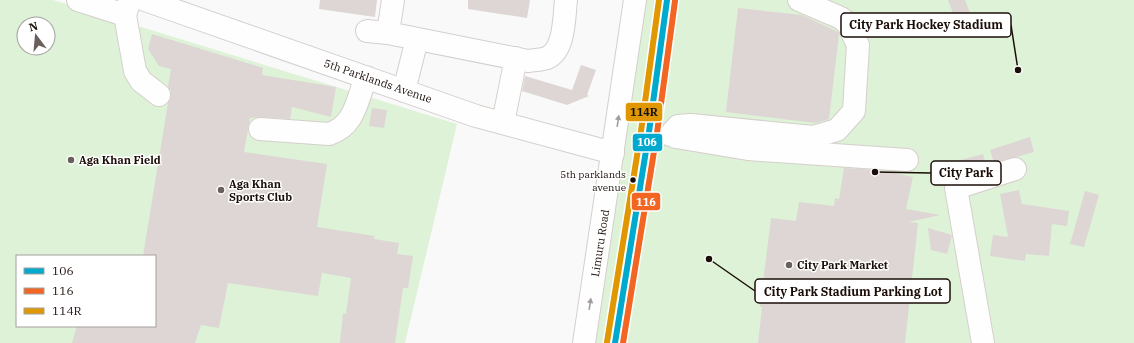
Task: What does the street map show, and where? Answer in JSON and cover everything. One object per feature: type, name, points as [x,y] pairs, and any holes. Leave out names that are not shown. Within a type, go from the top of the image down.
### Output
[{"type":"main road","points":[[78,0],[128,8],[131,57],[135,71],[141,81],[159,95]]},
{"type":"main road","name":"5th Parklands Avenue","points":[[145,0],[167,3],[404,91],[476,116],[613,153]]},
{"type":"main road","points":[[388,33],[393,0]]},
{"type":"main road","points":[[367,31],[388,33],[516,58],[540,60],[548,57],[556,51],[560,40],[566,0]]},
{"type":"main road","name":"Limuru Road","points":[[584,343],[635,0]]},
{"type":"main road","points":[[615,343],[660,134],[667,0]]},
{"type":"main road","points":[[660,134],[678,126],[691,125],[814,137],[837,130],[854,111],[858,45],[848,24],[841,18],[808,2]]},
{"type":"main road","points":[[404,91],[417,39]]},
{"type":"main road","points":[[502,123],[516,58]]},
{"type":"main road","points":[[260,130],[329,134],[339,131],[347,125],[352,115],[366,77]]},
{"type":"main road","points":[[660,134],[748,149],[907,160]]},
{"type":"main road","points":[[983,343],[956,188],[1015,169]]},
{"type":"green space","name":"Aga Khan Sports Club","points":[[0,0],[53,0],[457,124],[405,343],[0,343]]},
{"type":"green space","points":[[641,0],[1134,0],[1134,343],[593,343]]},
{"type":"building","points":[[320,0],[377,0],[375,17],[319,9]]},
{"type":"building","points":[[468,0],[530,0],[527,18],[468,9]]},
{"type":"building","points":[[948,0],[965,0],[974,24],[959,29]]},
{"type":"building","points":[[738,8],[802,15],[838,32],[839,34],[829,119],[816,123],[726,112]]},
{"type":"building","points":[[152,34],[263,68],[262,75],[336,87],[331,117],[292,107],[290,119],[261,117],[250,118],[244,152],[327,164],[317,227],[375,236],[374,239],[399,243],[397,254],[413,256],[408,288],[403,288],[395,343],[340,343],[343,313],[346,314],[351,278],[322,273],[318,296],[228,283],[219,328],[201,325],[195,343],[72,343],[77,327],[156,327],[156,255],[143,255],[168,103],[171,97],[171,91],[168,87],[171,69],[159,66],[148,49]]},
{"type":"building","points":[[581,65],[596,70],[587,95],[589,96],[567,105],[522,91],[525,76],[572,90]]},
{"type":"building","points":[[372,108],[387,110],[384,128],[369,126]]},
{"type":"building","points":[[1030,137],[1034,152],[994,163],[990,150]]},
{"type":"building","points":[[983,154],[986,165],[956,175],[953,162]]},
{"type":"building","points":[[844,168],[877,170],[913,177],[906,209],[940,215],[909,222],[918,223],[905,343],[758,343],[762,307],[760,307],[771,218],[796,221],[799,202],[834,206],[835,198],[839,199]]},
{"type":"building","points":[[1019,190],[1022,204],[1069,211],[1067,226],[1052,224],[1049,256],[1026,254],[1025,261],[990,256],[993,235],[1008,237],[1000,194]]},
{"type":"building","points":[[1085,191],[1099,195],[1084,247],[1070,244]]},
{"type":"building","points":[[928,228],[952,235],[947,254],[931,250]]},
{"type":"transit line","name":"114R","points":[[607,342],[641,131],[659,0]]},
{"type":"transit line","name":"106","points":[[615,343],[649,132],[667,0]]},
{"type":"transit line","name":"116","points":[[623,343],[657,133],[675,1]]},
{"type":"place","name":"City Park Hockey Stadium","points":[[1018,70]]},
{"type":"place","name":"Aga Khan Field","points":[[71,160]]},
{"type":"place","name":"City Park","points":[[875,172]]},
{"type":"place","name":"5th parklands avenue","points":[[633,180]]},
{"type":"place","name":"Aga Khan Sports Club","points":[[221,190]]},
{"type":"place","name":"City Park Stadium Parking Lot","points":[[709,259]]},
{"type":"place","name":"City Park Market","points":[[789,265]]}]
